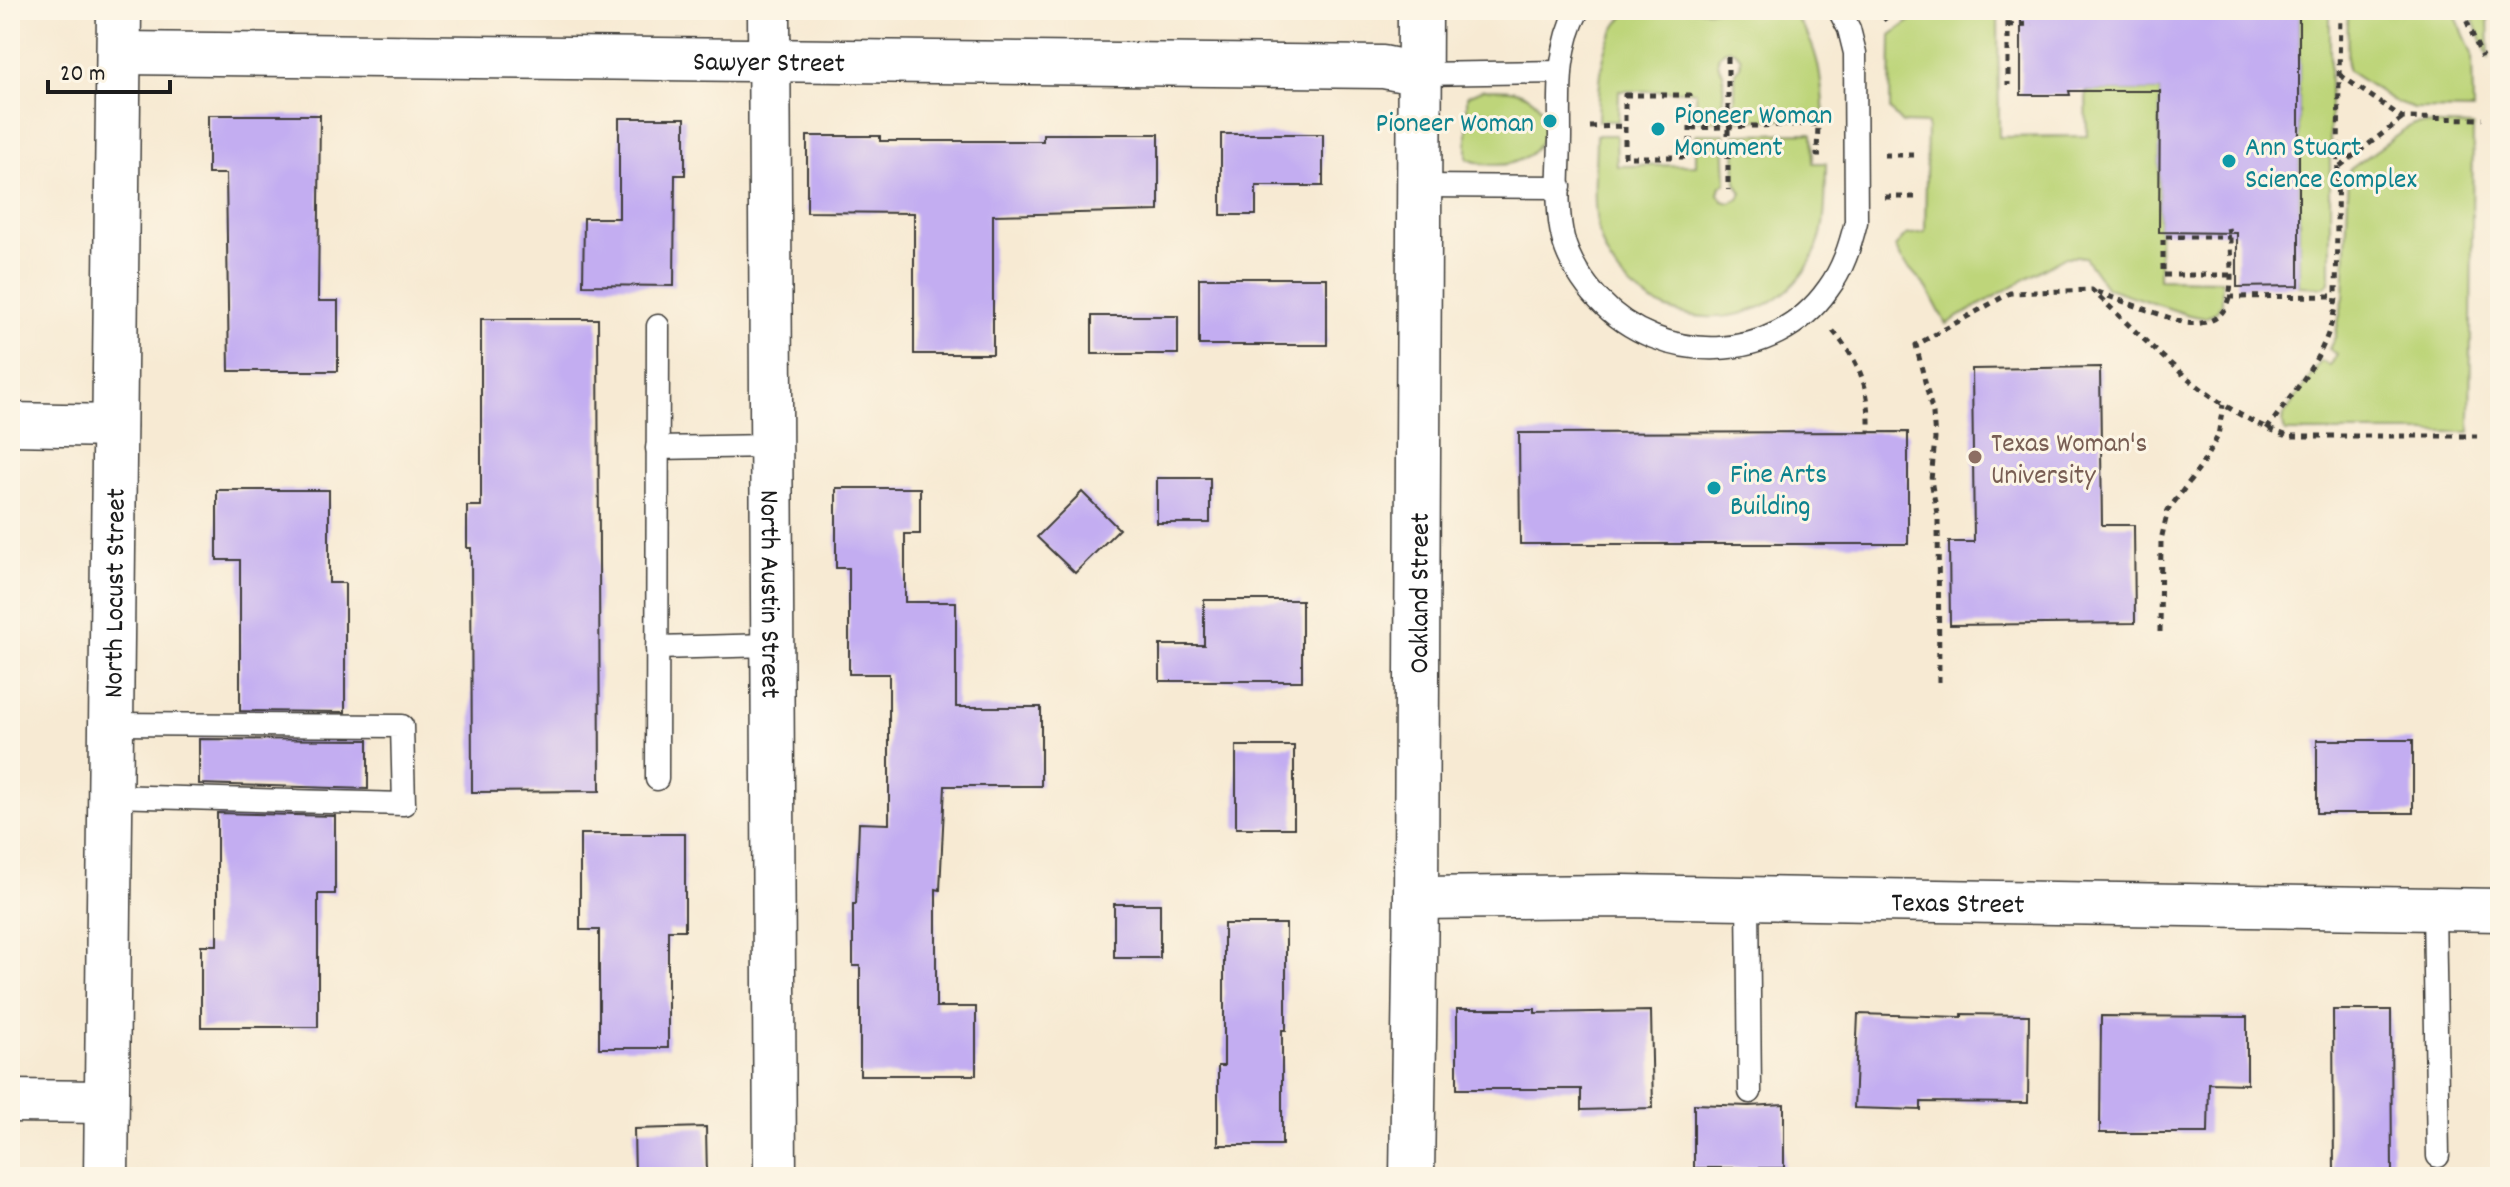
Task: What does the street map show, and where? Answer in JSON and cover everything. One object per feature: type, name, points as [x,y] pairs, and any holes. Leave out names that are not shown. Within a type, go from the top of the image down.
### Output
[{"type":"main road","name":"North Locust Street","points":[[106,1177],[119,10]]},
{"type":"main road","name":"Oakland Street","points":[[1412,1177],[1420,10]]},
{"type":"street","name":"North Austin Street","points":[[769,10],[775,1177]]},
{"type":"street","name":"Sawyer Street","points":[[119,53],[1383,67],[1419,74]]},
{"type":"street","points":[[10,424],[115,426]]},
{"type":"street","name":"Texas Street","points":[[1416,898],[1622,896],[2500,910]]},
{"type":"street","points":[[10,1101],[107,1102]]},
{"type":"lane","points":[[1578,10],[1566,38],[1560,72],[1563,239],[1591,292],[1626,324],[1646,336],[1692,349],[1741,346],[1766,338],[1788,326],[1827,291],[1851,246],[1856,222],[1855,53],[1849,29],[1839,10]]},
{"type":"lane","points":[[1419,74],[1560,72]]},
{"type":"lane","points":[[1419,186],[1560,187]]},
{"type":"lane","points":[[657,779],[658,326]]},
{"type":"lane","points":[[657,448],[770,446]]},
{"type":"lane","points":[[657,648],[771,645]]},
{"type":"lane","points":[[111,724],[402,726],[404,804],[111,796]]},
{"type":"lane","points":[[1748,898],[1750,1092]]},
{"type":"lane","points":[[2434,908],[2438,1156]]},
{"type":"path","points":[[1883,20],[1896,10]]},
{"type":"path","points":[[2008,10],[2008,85]]},
{"type":"path","points":[[2267,429],[2322,350],[2331,332],[2336,296],[2340,10]]},
{"type":"path","points":[[2462,10],[2482,57]]},
{"type":"path","points":[[2008,25],[2032,24]]},
{"type":"path","points":[[1728,57],[1728,190]]},
{"type":"path","points":[[2339,74],[2403,118],[2483,119]]},
{"type":"path","points":[[1625,95],[1690,95],[1690,128],[1690,157],[1625,157],[1625,95]]},
{"type":"path","points":[[2339,166],[2403,118]]},
{"type":"path","points":[[1690,128],[1818,124],[1817,155],[1823,155]]},
{"type":"path","points":[[1911,155],[1919,155]]},
{"type":"path","points":[[1911,197],[1919,197]]},
{"type":"path","points":[[1939,682],[1938,519],[1931,480],[1935,439],[1933,414],[1916,345],[2010,293],[2092,290],[2184,323],[2197,325],[2212,322],[2222,315],[2229,297],[2228,228]]},
{"type":"path","points":[[2230,237],[2163,237],[2163,275],[2230,275]]},
{"type":"path","points":[[2092,290],[2179,371],[2223,405],[2267,429],[2288,436],[2477,436]]},
{"type":"path","points":[[2229,297],[2336,296]]},
{"type":"path","points":[[1830,328],[1853,355],[1869,403],[1869,432]]},
{"type":"path","points":[[2160,632],[2161,540],[2168,510],[2200,468],[2218,436],[2223,405]]},
{"type":"green space","points":[[1631,10],[1788,10],[1806,33],[1817,60],[1824,119],[1735,120],[1735,72],[1741,58],[1729,49],[1718,58],[1723,72],[1724,121],[1697,120],[1696,91],[1619,91],[1618,121],[1598,121],[1600,76],[1607,46],[1620,20]]},
{"type":"green space","points":[[1925,10],[1998,10],[1999,137],[2087,136],[2086,91],[2160,91],[2159,279],[2222,280],[2222,302],[2216,312],[2205,318],[2189,315],[2107,288],[2085,257],[2064,257],[1946,324],[1927,288],[1902,260],[1895,247],[1906,235],[1925,232],[1927,124],[1902,123],[1890,110],[1891,35]]},
{"type":"green space","points":[[2299,10],[2330,10],[2330,282],[2324,287],[2299,286]]},
{"type":"green space","points":[[2348,10],[2453,10],[2472,53],[2473,110],[2414,109],[2397,103],[2347,70]]},
{"type":"green space","points":[[2470,10],[2488,10],[2489,59]]},
{"type":"green space","points":[[1484,89],[1515,91],[1533,100],[1543,112],[1545,127],[1540,142],[1530,154],[1514,162],[1492,165],[1467,159],[1467,96]]},
{"type":"green space","points":[[2413,124],[2473,126],[2470,432],[2285,432],[2284,415],[2321,361],[2330,366],[2337,354],[2329,349],[2335,337],[2344,296],[2349,170]]},
{"type":"green space","points":[[1812,133],[1813,163],[1826,163],[1820,240],[1809,264],[1790,288],[1765,305],[1738,315],[1709,317],[1680,313],[1653,302],[1629,285],[1610,261],[1603,247],[1596,216],[1596,135],[1616,135],[1617,166],[1696,165],[1696,134],[1724,134],[1726,183],[1721,186],[1719,194],[1723,201],[1730,203],[1739,199],[1742,193],[1736,183],[1735,134]]},
{"type":"building","name":"Ann Stuart Science Complex","points":[[2021,10],[2299,10],[2299,286],[2237,287],[2237,233],[2159,232],[2160,91],[2069,91],[2070,95],[2021,95]]},
{"type":"building","points":[[208,115],[320,115],[318,301],[338,301],[338,371],[229,371],[226,174],[208,174]]},
{"type":"building","points":[[619,118],[685,118],[685,175],[675,175],[674,286],[583,285],[584,218],[619,218]]},
{"type":"building","points":[[1043,134],[1159,134],[1159,211],[993,215],[993,354],[914,354],[914,213],[807,212],[807,136],[880,136],[880,141],[1043,141]]},
{"type":"building","points":[[1221,134],[1323,134],[1323,186],[1256,186],[1256,215],[1221,215]]},
{"type":"building","points":[[1199,278],[1327,278],[1327,345],[1199,345]]},
{"type":"building","points":[[1092,316],[1178,316],[1178,354],[1092,354]]},
{"type":"building","points":[[481,319],[598,319],[600,791],[472,792],[471,548],[467,548],[467,506],[481,506]]},
{"type":"building","points":[[2100,367],[2102,525],[2134,525],[2135,623],[1950,625],[1949,542],[1974,542],[1972,369]]},
{"type":"building","name":"Fine Arts Building","points":[[1908,432],[1908,544],[1520,544],[1519,433]]},
{"type":"building","points":[[1157,478],[1210,478],[1210,523],[1157,523]]},
{"type":"building","points":[[836,488],[920,488],[920,534],[905,534],[905,602],[956,602],[956,707],[1041,707],[1041,786],[945,786],[940,890],[936,889],[936,1007],[976,1007],[976,1075],[860,1075],[860,966],[853,966],[853,904],[856,904],[859,823],[889,824],[889,674],[849,674],[849,568],[836,568]]},
{"type":"building","points":[[217,490],[329,490],[329,583],[345,583],[345,712],[240,711],[240,560],[217,560]]},
{"type":"building","points":[[1082,492],[1119,529],[1075,573],[1037,537]]},
{"type":"building","points":[[1204,600],[1302,600],[1302,681],[1160,681],[1160,645],[1204,645]]},
{"type":"building","points":[[199,739],[368,740],[368,789],[199,784]]},
{"type":"building","points":[[2317,740],[2413,740],[2413,813],[2317,813]]},
{"type":"building","points":[[1236,746],[1294,746],[1294,828],[1236,828]]},
{"type":"building","points":[[217,813],[335,816],[335,894],[318,894],[318,1027],[201,1027],[201,945],[217,945]]},
{"type":"building","points":[[580,834],[685,834],[685,930],[668,930],[668,1048],[599,1048],[599,930],[580,930]]},
{"type":"building","points":[[1114,904],[1160,904],[1160,958],[1114,958]]},
{"type":"building","points":[[1224,924],[1286,924],[1282,1145],[1218,1145],[1218,1066],[1224,1066]]},
{"type":"building","points":[[1457,1009],[1535,1009],[1535,1013],[1651,1011],[1653,1108],[1581,1110],[1581,1089],[1457,1089]]},
{"type":"building","points":[[2333,1010],[2391,1010],[2392,1177],[2334,1177]]},
{"type":"building","points":[[1858,1014],[2029,1015],[2028,1103],[1921,1102],[1921,1110],[1854,1108]]},
{"type":"building","points":[[2101,1016],[2247,1017],[2247,1084],[2209,1083],[2208,1133],[2100,1133]]},
{"type":"building","points":[[1694,1104],[1784,1104],[1784,1168],[1694,1168]]},
{"type":"building","points":[[706,1127],[707,1177],[635,1177],[634,1129]]},
{"type":"place","name":"Pioneer Woman","points":[[1550,121]]},
{"type":"place","name":"Pioneer Woman Monument","points":[[1658,129]]},
{"type":"place","name":"Ann Stuart Science Complex","points":[[2229,161]]},
{"type":"place","name":"Texas Woman's University","points":[[1975,457]]},
{"type":"place","name":"Fine Arts Building","points":[[1714,488]]}]
